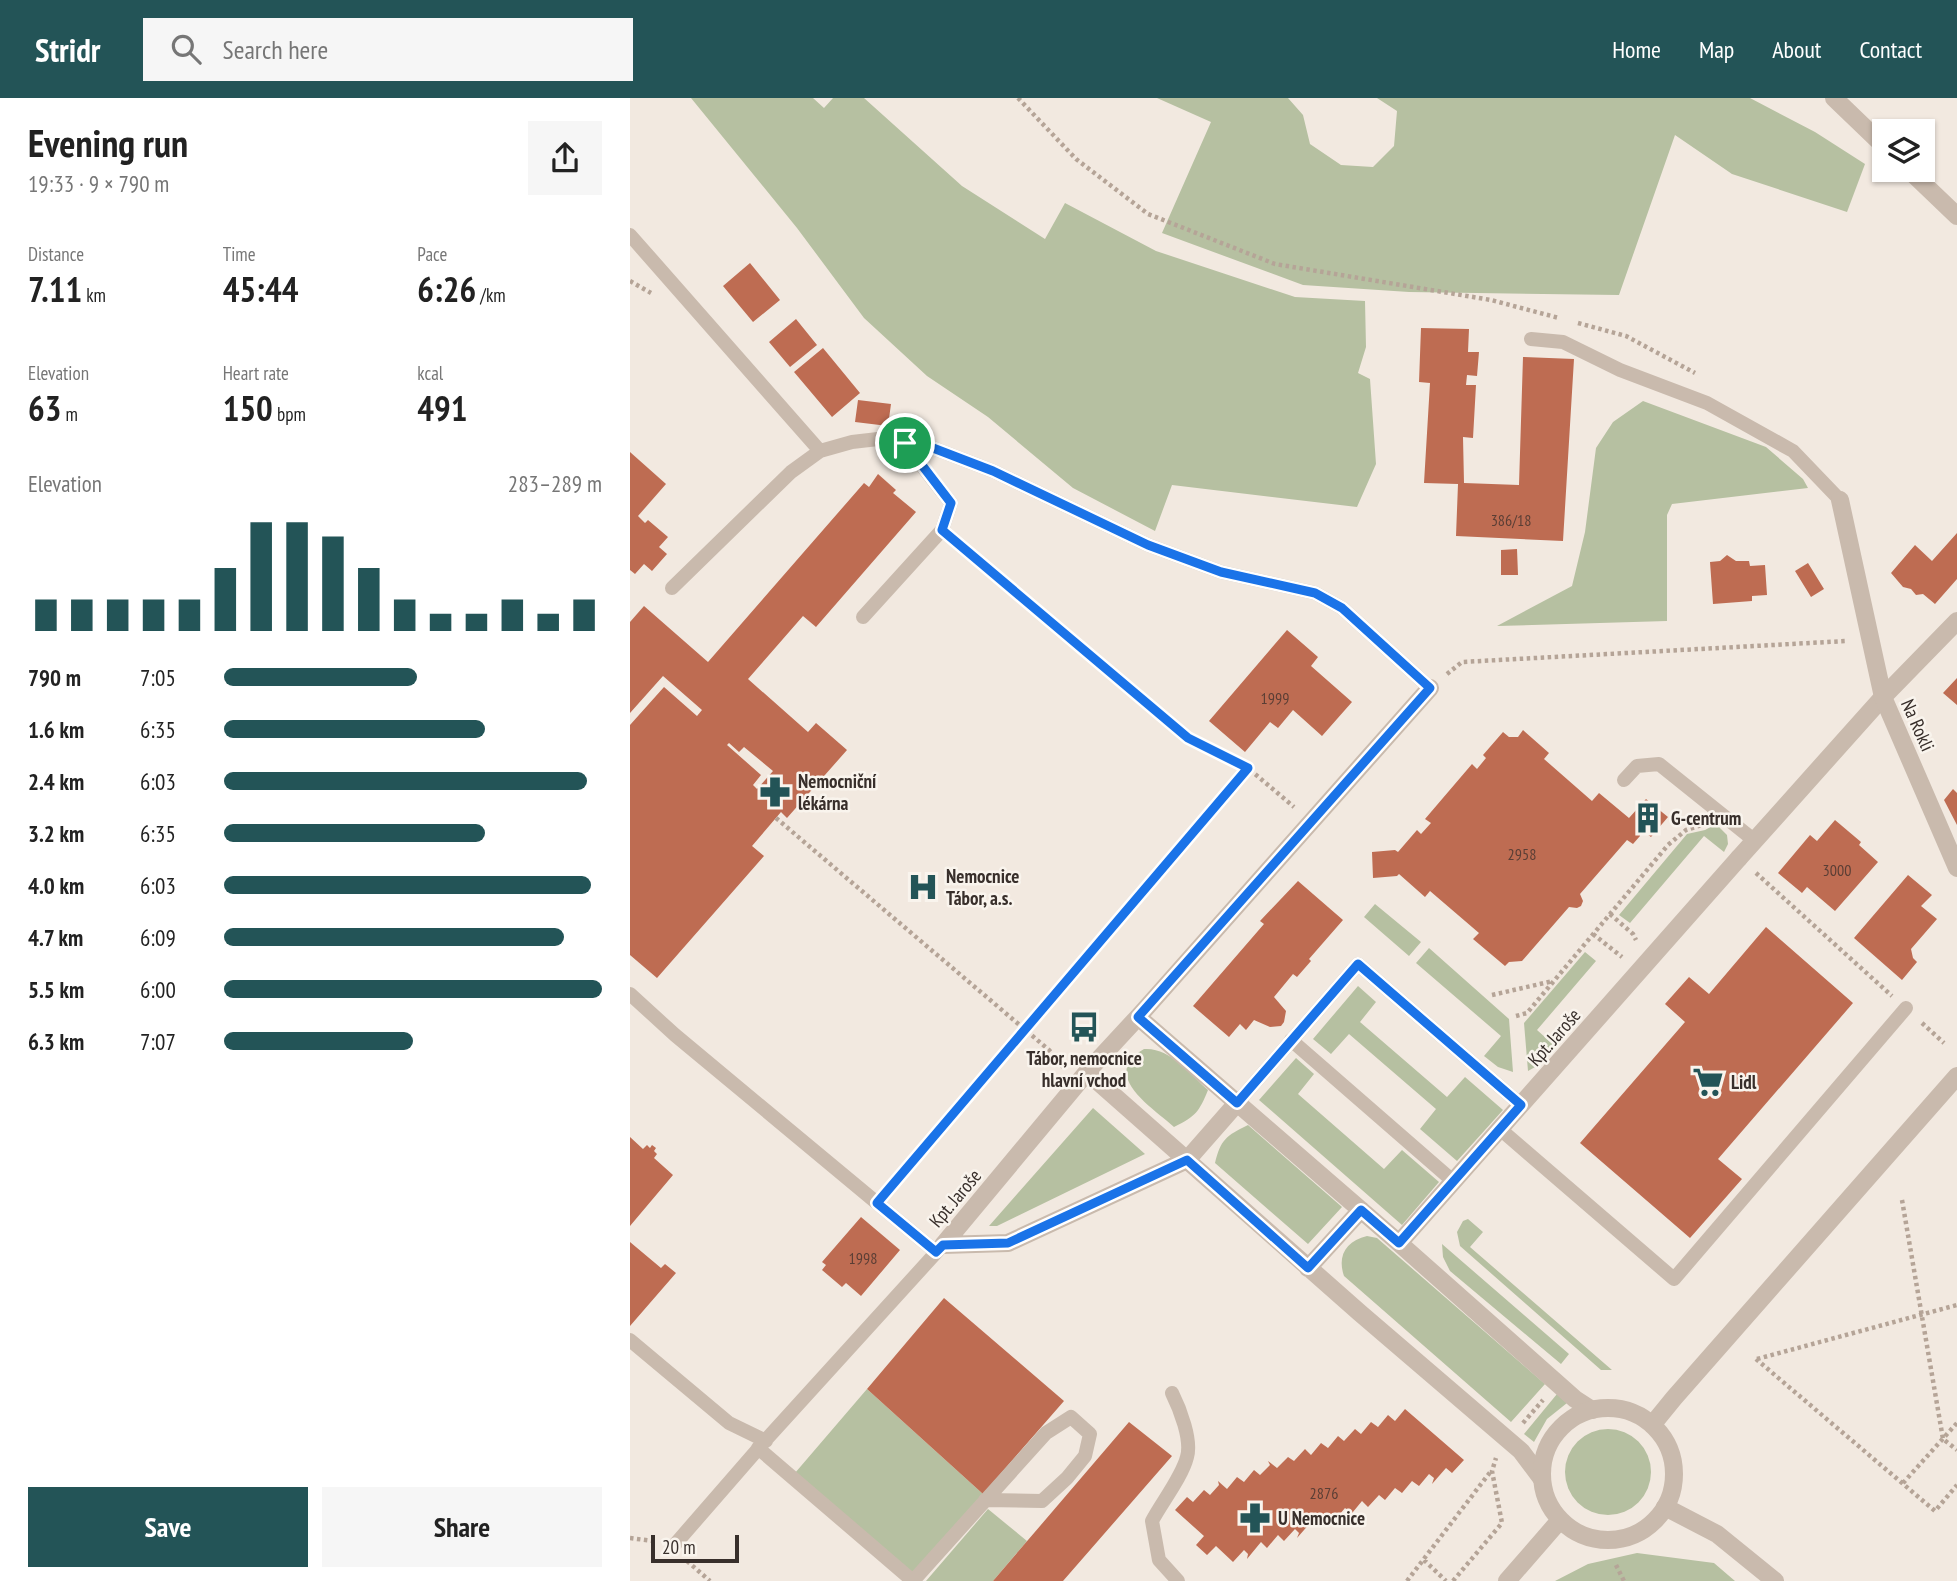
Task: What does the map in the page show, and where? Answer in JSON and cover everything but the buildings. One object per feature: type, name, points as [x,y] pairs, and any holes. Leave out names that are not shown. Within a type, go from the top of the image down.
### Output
[{"type":"street","points":[[1835,98],[1872,134]]},
{"type":"street","points":[[1922,182],[1957,216]]},
{"type":"street","points":[[1840,500],[1882,697]]},
{"type":"street","name":"Na Rokli","points":[[1957,621],[1882,697],[1957,868]]},
{"type":"street","name":"Kpt. Jaroše","points":[[939,1249],[1081,1078],[1430,688]]},
{"type":"street","name":"Kpt. Jaroše","points":[[1399,1243],[1882,697]]},
{"type":"street","points":[[1138,1017],[1575,1399],[1592,1410]]},
{"type":"street","points":[[1652,1425],[1957,1076]]},
{"type":"street","points":[[1081,1078],[1187,1160],[1521,1451],[1542,1479]]},
{"type":"street","points":[[1187,1160],[1237,1103]]},
{"type":"street","name":"Kpt. Jaroše","points":[[939,1249],[1008,1243],[1187,1160]]},
{"type":"street","points":[[1308,1268],[1361,1210]]},
{"type":"street","points":[[1614,1409],[1634,1413],[1652,1425],[1666,1443],[1673,1464],[1673,1486],[1665,1507],[1652,1523],[1635,1534],[1615,1540],[1595,1539],[1576,1532],[1560,1520],[1550,1507],[1542,1479],[1543,1461],[1550,1443],[1561,1428],[1575,1417],[1592,1410],[1614,1409]]},
{"type":"street","points":[[1665,1507],[1717,1534],[1775,1581]]},
{"type":"street","points":[[1507,1581],[1560,1520]]},
{"type":"lane","points":[[630,234],[820,451]]},
{"type":"lane","points":[[1531,339],[1563,342],[1620,370],[1707,403],[1793,451],[1840,500]]},
{"type":"lane","points":[[672,588],[791,472],[820,451],[852,442],[878,439],[933,448],[993,471],[1148,545],[1221,572],[1315,593],[1342,608],[1430,688]]},
{"type":"lane","points":[[863,617],[942,530],[951,503],[905,443]]},
{"type":"lane","points":[[1624,780],[1637,766],[1659,764],[1755,841]]},
{"type":"lane","points":[[1237,1103],[1358,964],[1521,1105]]},
{"type":"lane","points":[[630,994],[675,1035],[877,1203],[939,1249],[671,1549]]},
{"type":"lane","points":[[1500,1129],[1674,1279],[1906,1009]]},
{"type":"lane","points":[[1291,1040],[1453,1181]]},
{"type":"lane","points":[[630,1340],[729,1423],[762,1445],[913,1581],[985,1500],[1046,1433],[1071,1417],[1090,1434],[1084,1456],[1068,1478],[1042,1501],[985,1500]]},
{"type":"lane","points":[[1172,1393],[1182,1414],[1188,1454],[1181,1474],[1152,1521],[1159,1560],[1178,1581]]},
{"type":"path","points":[[1018,98],[1076,159],[1148,214],[1275,264],[1490,300],[1569,320]]},
{"type":"path","points":[[942,530],[1188,738],[1248,768],[1311,822]]},
{"type":"path","points":[[1430,688],[1462,662],[1845,639],[1853,651]]},
{"type":"path","points":[[877,1203],[1248,768]]},
{"type":"path","points":[[1516,1016],[1527,1013],[1668,845],[1686,830],[1706,824],[1719,812]]},
{"type":"path","points":[[776,818],[1081,1078]]},
{"type":"path","points":[[1739,858],[1944,1042]]},
{"type":"path","points":[[1610,914],[1633,934],[1637,946]]},
{"type":"path","points":[[1593,934],[1616,954],[1629,956]]},
{"type":"path","points":[[1492,995],[1554,981]]},
{"type":"path","points":[[1902,1200],[1943,1439],[1957,1450]]},
{"type":"path","points":[[1957,1305],[1756,1359],[1935,1511],[1957,1485]]},
{"type":"path","points":[[1518,1429],[1544,1399]]},
{"type":"path","points":[[1903,1483],[1957,1423]]},
{"type":"path","points":[[1406,1581],[1492,1471],[1499,1450]]},
{"type":"path","points":[[1453,1581],[1502,1523],[1492,1471]]},
{"type":"path","points":[[1424,1560],[1446,1581]]},
{"type":"path","points":[[1616,1565],[1624,1581]]},
{"type":"green space","points":[[691,98],[813,98],[824,108],[833,98],[864,98],[962,186],[1045,239],[1065,203],[1156,251],[1295,297],[1365,301],[1366,347],[1358,373],[1370,379],[1376,464],[1357,507],[1172,485],[1155,531],[1073,488],[988,417],[927,376],[864,318],[797,228]]},
{"type":"green space","points":[[1157,98],[1288,98],[1303,115],[1310,144],[1341,165],[1373,167],[1394,146],[1397,111],[1377,98],[1750,98],[1815,132],[1865,164],[1847,212],[1732,174],[1675,135],[1619,295],[1409,292],[1303,285],[1162,233],[1211,122]]},
{"type":"green space","points":[[1643,401],[1766,447],[1803,479],[1808,488],[1672,504],[1667,515],[1667,621],[1497,626],[1572,586],[1585,532],[1596,448],[1613,422]]},
{"type":"green space","points":[[1716,824],[1727,835],[1728,844],[1724,852],[1704,836],[1630,923],[1619,915],[1687,834]]},
{"type":"green space","points":[[1375,904],[1421,942],[1409,956],[1364,917]]},
{"type":"green space","points":[[1429,948],[1509,1019],[1513,1072],[1498,1067],[1484,1056],[1501,1036],[1416,963]]},
{"type":"green space","points":[[1585,952],[1596,961],[1537,1030],[1556,1047],[1544,1062],[1528,1071],[1524,1023]]},
{"type":"green space","points":[[1358,986],[1376,1002],[1360,1022],[1447,1097],[1465,1077],[1503,1110],[1457,1161],[1420,1129],[1436,1109],[1349,1034],[1331,1054],[1313,1039]]},
{"type":"green space","points":[[1144,1049],[1162,1052],[1171,1057],[1208,1090],[1196,1113],[1174,1127],[1143,1100],[1128,1080],[1127,1069],[1131,1059]]},
{"type":"green space","points":[[1296,1058],[1314,1074],[1298,1094],[1384,1169],[1402,1150],[1439,1182],[1402,1225],[1259,1100]]},
{"type":"green space","points":[[1093,1108],[1145,1154],[997,1226],[989,1226]]},
{"type":"green space","points":[[1248,1125],[1342,1207],[1308,1244],[1215,1163],[1226,1139]]},
{"type":"green space","points":[[1468,1219],[1483,1232],[1470,1247],[1612,1370],[1601,1370],[1460,1246],[1457,1232],[1463,1221]]},
{"type":"green space","points":[[1367,1236],[1377,1238],[1545,1384],[1511,1422],[1344,1276],[1342,1262],[1345,1250]]},
{"type":"green space","points":[[1442,1244],[1569,1354],[1561,1364],[1450,1271],[1443,1257]]},
{"type":"green space","points":[[867,1389],[983,1494],[913,1574],[795,1473]]},
{"type":"green space","points":[[1557,1394],[1567,1403],[1547,1419],[1534,1442],[1524,1434]]},
{"type":"green space","points":[[1608,1429],[1632,1436],[1644,1448],[1651,1472],[1644,1496],[1632,1508],[1608,1515],[1584,1508],[1572,1496],[1565,1472],[1572,1448],[1584,1436]]},
{"type":"green space","points":[[988,1509],[1027,1541],[993,1581],[926,1581]]},
{"type":"green space","points":[[1637,1553],[1714,1563],[1735,1581],[1555,1581],[1588,1564]]},
{"type":"place","name":"Nemocniční lékárna","points":[[775,792]]},
{"type":"place","name":"G-centrum","points":[[1648,818]]},
{"type":"place","name":"Nemocnice Tábor, a.s.","points":[[923,887]]},
{"type":"place","name":"Tábor, nemocnice hlavní vchod","points":[[1084,1027]]},
{"type":"place","name":"Lidl","points":[[1708,1082]]},
{"type":"place","name":"U Nemocnice","points":[[1255,1518]]},
{"type":"route","points":[[905,443],[933,448],[993,471],[1148,545],[1221,572],[1315,593],[1342,608],[1430,688],[1138,1017],[1237,1103],[1358,964],[1521,1105],[1399,1243],[1361,1210],[1308,1268],[1187,1160],[1008,1243],[943,1245],[936,1252],[877,1203],[1248,768],[1188,738],[942,530],[951,503],[905,443]]}]
